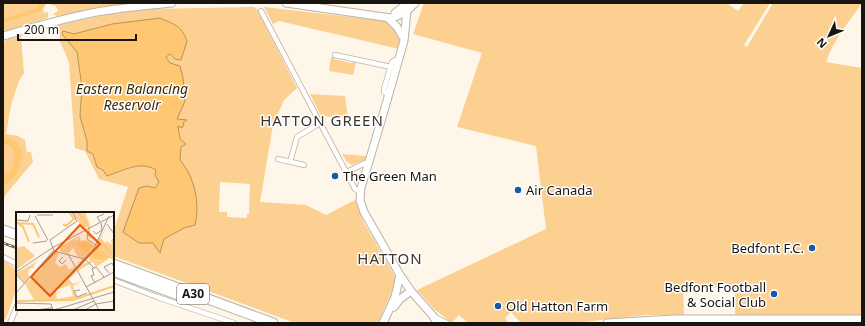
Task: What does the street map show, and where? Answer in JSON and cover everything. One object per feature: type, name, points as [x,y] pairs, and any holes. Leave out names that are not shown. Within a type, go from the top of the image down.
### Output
[{"type":"highway","points":[[3,224],[16,229]]},
{"type":"highway","points":[[3,230],[16,236]]},
{"type":"highway","name":"A30","points":[[114,264],[273,323]]},
{"type":"highway","name":"A30","points":[[114,271],[256,323]]},
{"type":"street","points":[[4,36],[52,22],[88,14],[172,3]]},
{"type":"street","points":[[286,3],[386,17],[407,11],[415,3]]},
{"type":"street","points":[[398,14],[408,3]]},
{"type":"street","points":[[261,11],[355,189],[360,192]]},
{"type":"street","points":[[407,11],[404,37],[389,95],[360,192],[360,200],[364,212],[400,275],[409,289],[433,316],[437,323]]},
{"type":"street","points":[[398,14],[404,37]]},
{"type":"street","points":[[386,17],[400,30],[404,37]]},
{"type":"street","points":[[336,55],[391,67]]},
{"type":"street","points":[[389,95],[384,92],[384,89],[394,61],[398,61]]},
{"type":"street","points":[[290,162],[297,137],[320,122]]},
{"type":"street","points":[[278,159],[304,165]]},
{"type":"street","points":[[347,172],[365,163],[368,164]]},
{"type":"street","points":[[3,257],[16,264]]},
{"type":"street","points":[[384,323],[395,297],[400,275]]},
{"type":"street","points":[[114,280],[234,323]]},
{"type":"street","points":[[395,297],[409,289]]},
{"type":"street","points":[[384,323],[395,305],[409,289]]},
{"type":"street","points":[[10,323],[16,308]]},
{"type":"street","points":[[433,316],[447,323]]},
{"type":"street","points":[[606,323],[673,319],[802,321],[862,319]]},
{"type":"shaded area","points":[[3,3],[41,3],[39,8],[3,20]]},
{"type":"shaded area","points":[[43,3],[47,3],[43,9],[44,13],[48,12],[48,18],[7,31],[3,30],[3,22],[40,9]]},
{"type":"shaded area","points":[[50,3],[127,3],[57,16],[53,14],[58,11],[56,6],[51,5]]},
{"type":"shaded area","points":[[424,3],[726,3],[738,11],[744,3],[770,3],[744,45],[747,47],[773,3],[862,3],[837,39],[826,62],[862,68],[862,315],[735,316],[735,287],[683,288],[684,315],[646,315],[574,323],[521,323],[511,312],[505,318],[509,323],[468,323],[459,315],[452,323],[434,309],[417,290],[546,229],[536,146],[457,127],[482,53],[413,34]]},
{"type":"shaded area","points":[[254,7],[257,9],[297,88],[284,100],[273,125],[260,202],[306,205],[326,215],[355,200],[364,223],[396,278],[396,282],[378,323],[295,323],[114,256],[114,230],[128,187],[99,179],[85,151],[75,148],[69,63],[59,40],[60,36],[54,32],[59,25],[100,16],[149,9]],"holes":[[[112,24],[187,41],[166,57],[170,63],[185,101],[177,119],[186,120],[178,126],[181,147],[180,160],[186,168],[189,227],[184,228],[164,239],[160,252],[153,242],[139,243],[147,186],[155,188],[159,182],[155,175],[156,169],[138,166],[107,176],[103,170],[97,167],[93,154],[87,151],[87,141],[80,116],[82,87],[77,52],[68,39],[74,34]],[[220,182],[250,184],[249,214],[247,214],[247,218],[227,217],[227,212],[219,212]]]},
{"type":"shaded area","points":[[264,7],[386,21],[389,22],[402,40],[399,49],[279,21],[273,24]]},
{"type":"shaded area","points":[[21,36],[24,73],[19,81],[11,105],[6,134],[18,136],[25,140],[27,152],[31,152],[33,162],[6,194],[3,200],[3,43],[5,40]]},
{"type":"shaded area","points":[[331,57],[351,63],[356,62],[353,75],[329,71]]},
{"type":"shaded area","points":[[310,94],[345,96],[348,118],[321,116]]},
{"type":"shaded area","points":[[342,154],[366,156],[365,160],[352,165],[347,162]]},
{"type":"shaded area","points":[[3,261],[14,268],[16,274],[16,287],[12,303],[3,323]]},
{"type":"water","name":"Eastern Balancing Reservoir","points":[[160,18],[174,24],[180,29],[187,41],[181,60],[175,59],[170,54],[166,57],[170,63],[180,66],[183,78],[185,101],[177,119],[187,120],[183,123],[184,125],[182,128],[178,126],[180,139],[186,144],[181,147],[180,160],[193,183],[197,208],[195,225],[184,228],[164,239],[160,253],[153,243],[139,243],[123,232],[139,188],[147,186],[155,188],[159,182],[155,175],[156,170],[150,167],[138,166],[107,176],[103,170],[97,167],[93,154],[87,151],[87,141],[80,116],[82,87],[77,52],[62,34],[63,31],[74,34],[112,24]]},
{"type":"waterway","points":[[3,21],[40,9],[42,3]]},
{"type":"waterway","points":[[3,140],[10,142],[17,148],[18,153],[16,167],[11,175],[3,181]]},
{"type":"railway","points":[[3,243],[16,248]]},
{"type":"place","name":"The Green Man","points":[[335,176]]},
{"type":"place","name":"Air Canada","points":[[518,190]]},
{"type":"place","name":"Bedfont F.C.","points":[[812,248]]},
{"type":"place","name":"Bedfont Football & Social Club","points":[[774,294]]},
{"type":"place","name":"Old Hatton Farm","points":[[498,306]]},
{"type":"district","name":"HATTON GREEN","points":[[322,121]]},
{"type":"district","name":"HATTON","points":[[390,259]]}]
